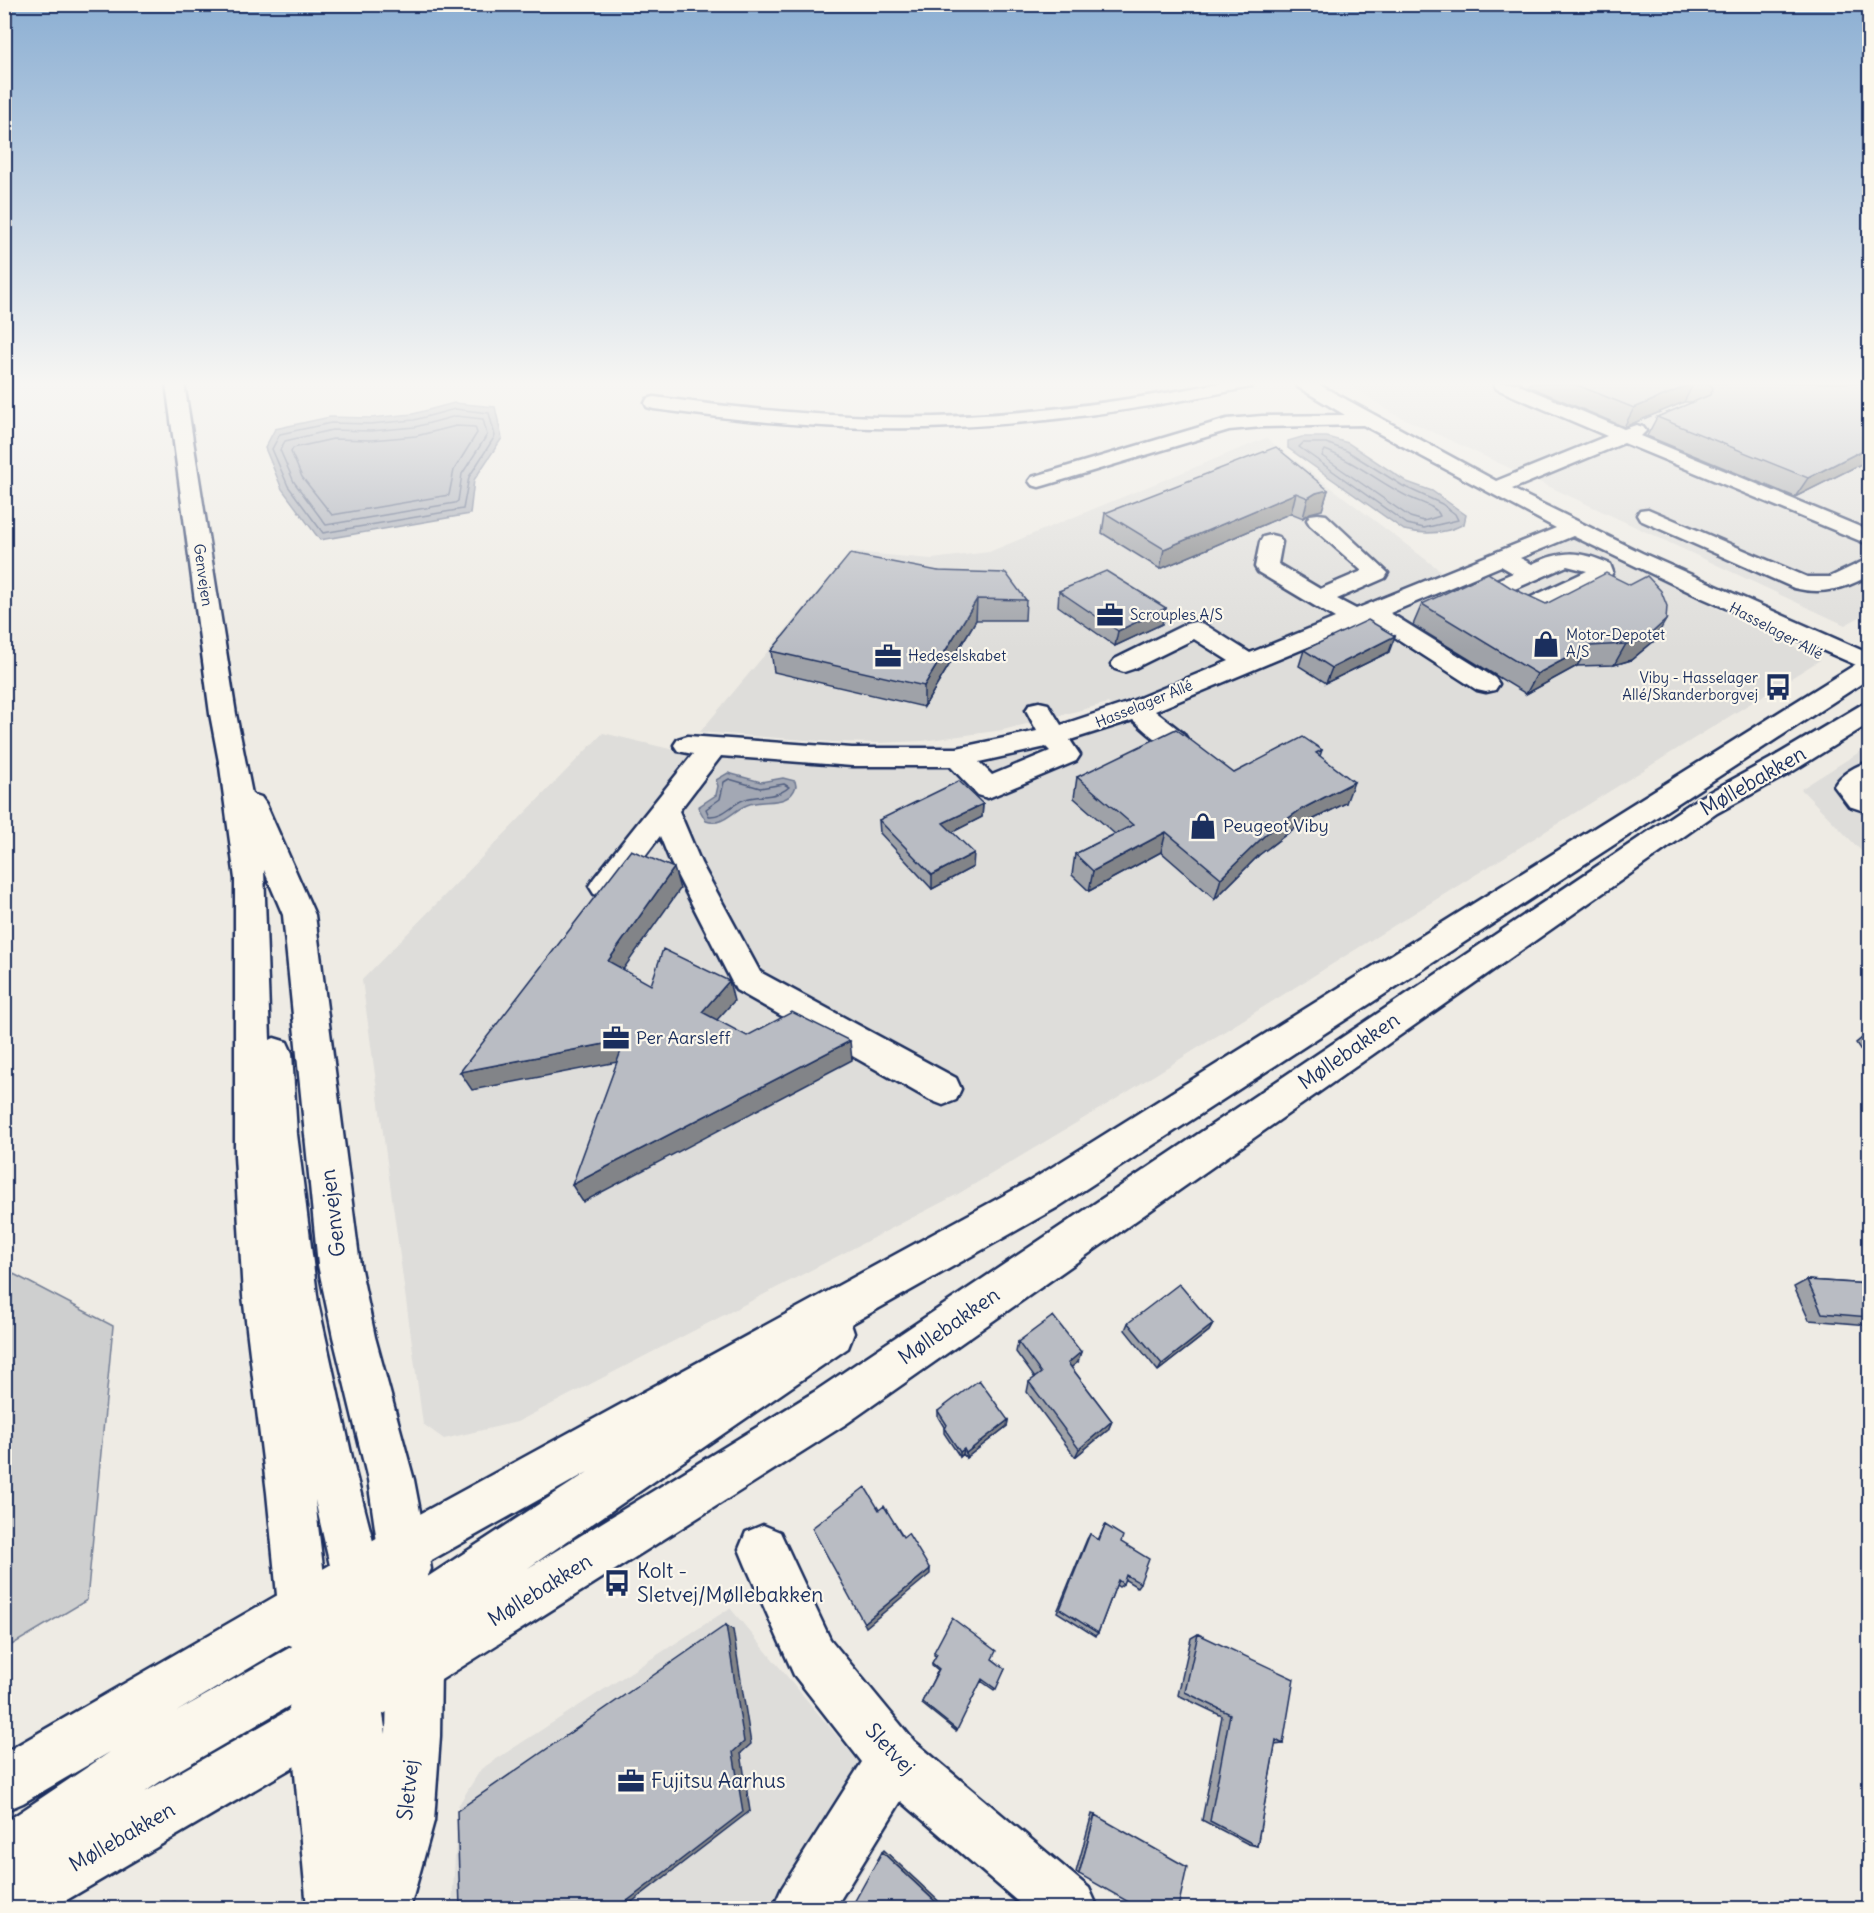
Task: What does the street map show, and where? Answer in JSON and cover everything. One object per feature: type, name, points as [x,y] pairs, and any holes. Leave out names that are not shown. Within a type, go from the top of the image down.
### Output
[{"type":"street","name":"Genvejen","points":[[188,472],[223,714],[234,767],[250,879],[254,1156],[264,1296],[291,1493],[355,1650]]},
{"type":"street","points":[[1039,482],[1071,472]]},
{"type":"street","name":"Hasselager Allé","points":[[1466,472],[1574,528],[1683,580],[1867,679]]},
{"type":"street","points":[[1496,488],[1535,472]]},
{"type":"street","points":[[1710,472],[1869,539]]},
{"type":"street","points":[[1648,515],[1802,584],[1817,586],[1840,583],[1869,565]]},
{"type":"street","points":[[1318,520],[1377,573],[1319,598]]},
{"type":"street","name":"Hasselager Allé","points":[[1053,736],[1085,728],[1136,709],[1361,614],[1574,528]]},
{"type":"street","points":[[1271,542],[1266,567],[1319,598],[1391,625],[1486,684]]},
{"type":"street","points":[[1501,557],[1531,573]]},
{"type":"street","points":[[1391,625],[1479,589],[1495,589],[1568,557],[1585,561],[1602,569],[1602,572],[1531,606],[1523,606],[1498,594],[1495,589]]},
{"type":"street","points":[[1124,664],[1195,629],[1248,662]]},
{"type":"street","name":"Møllebakken","points":[[404,1549],[1044,1194],[1867,679]]},
{"type":"street","name":"Møllebakken","points":[[4,1784],[355,1650],[830,1408],[1707,806],[1780,766],[1867,679]]},
{"type":"street","points":[[1136,709],[1173,739]]},
{"type":"street","points":[[587,909],[663,810],[700,746],[852,757],[957,757],[988,788],[1066,755],[1039,710]]},
{"type":"street","name":"Genvejen","points":[[234,767],[299,915],[339,1265],[354,1337],[391,1480],[404,1549]]},
{"type":"street","points":[[1869,771],[1848,786],[1858,799],[1869,803]]},
{"type":"street","points":[[663,810],[689,870],[747,981],[943,1089]]},
{"type":"street","points":[[250,879],[270,985],[278,1134],[297,1303],[332,1471],[355,1650],[368,1792],[367,1908]]},
{"type":"street","points":[[4,1857],[145,1760],[355,1650],[643,1464],[992,1223]]},
{"type":"street","points":[[336,1908],[328,1815],[355,1650],[404,1549]]},
{"type":"street","name":"Sletvej","points":[[763,1549],[812,1657],[895,1760],[1069,1908]]},
{"type":"street","name":"Møllebakken","points":[[4,1905],[355,1650]]},
{"type":"street","name":"Sletvej","points":[[355,1650],[406,1821],[381,1908]]},
{"type":"street","points":[[802,1908],[895,1760]]},
{"type":"shaded area","points":[[1183,472],[1311,472],[1458,584],[1576,537],[1820,660],[1116,1099],[958,1194],[517,1422],[444,1439],[423,1424],[362,980],[603,733],[691,754],[812,764],[920,764],[1123,722],[1108,703],[1003,730],[923,741],[832,742],[700,732],[851,552],[932,559],[989,552]]},
{"type":"shaded area","points":[[1519,472],[1869,472],[1869,612],[1845,625]]},
{"type":"shaded area","points":[[1869,746],[1869,859],[1801,789]]},
{"type":"shaded area","points":[[4,1269],[113,1326],[87,1600],[5,1649]]},
{"type":"shaded area","points":[[730,1608],[899,1810],[840,1908],[452,1908],[458,1806],[481,1769]]},
{"type":"water","points":[[275,472],[479,472],[474,480],[470,514],[320,540],[282,489]]},
{"type":"water","points":[[1322,472],[1392,472],[1407,482],[1432,491],[1466,515],[1464,524],[1450,530],[1420,533],[1404,530]]},
{"type":"water","points":[[728,773],[761,782],[783,778],[795,781],[796,786],[793,793],[782,800],[754,803],[742,807],[718,822],[706,821],[698,807],[716,795],[718,786],[716,780]]},
{"type":"building","points":[[1211,472],[1307,472],[1328,490],[1308,498],[1296,493],[1164,549],[1105,513]]},
{"type":"building","points":[[1794,472],[1819,472],[1808,478]]},
{"type":"building","points":[[850,554],[938,571],[1006,573],[1026,600],[977,599],[924,686],[771,651]]},
{"type":"building","points":[[1106,571],[1166,608],[1118,631],[1059,591]]},
{"type":"building","name":"Motor-Depotet A/S","points":[[1488,573],[1510,587],[1546,604],[1606,573],[1630,585],[1647,576],[1661,591],[1667,606],[1666,620],[1644,640],[1626,644],[1589,646],[1537,674],[1422,604]]},
{"type":"building","points":[[1368,620],[1395,636],[1332,668],[1304,650]]},
{"type":"building","name":"Peugeot Viby","points":[[1176,729],[1234,773],[1303,737],[1322,750],[1316,753],[1354,782],[1300,810],[1266,834],[1221,878],[1166,832],[1093,871],[1075,854],[1133,825],[1077,777]]},
{"type":"building","points":[[959,781],[983,804],[943,823],[974,853],[932,875],[879,820]]},
{"type":"building","name":"Per Aarsleff","points":[[631,850],[674,868],[608,961],[651,985],[663,949],[729,981],[702,1012],[747,1036],[792,1012],[850,1041],[572,1185],[625,1040],[460,1072]]},
{"type":"building","points":[[1807,1280],[1869,1284],[1869,1317],[1822,1313]]},
{"type":"building","points":[[1179,1284],[1213,1324],[1162,1364],[1128,1323]]},
{"type":"building","points":[[1053,1316],[1081,1352],[1068,1363],[1112,1421],[1079,1449],[1029,1382],[1041,1373],[1018,1342]]},
{"type":"building","points":[[979,1380],[1008,1420],[966,1453],[964,1449],[960,1452],[944,1428],[947,1425],[938,1411]]},
{"type":"building","points":[[865,1487],[879,1510],[884,1506],[903,1537],[908,1533],[930,1569],[864,1623],[812,1528]]},
{"type":"building","points":[[1105,1525],[1123,1536],[1121,1542],[1149,1559],[1140,1583],[1126,1575],[1123,1584],[1118,1580],[1098,1633],[1060,1609],[1090,1534],[1099,1540]]},
{"type":"building","points":[[952,1618],[996,1651],[992,1659],[1005,1669],[996,1689],[982,1679],[957,1730],[922,1702],[939,1669],[932,1663],[937,1654],[934,1652]]},
{"type":"building","name":"Fujitsu Aarhus","points":[[726,1625],[744,1742],[733,1752],[743,1812],[618,1908],[460,1908],[457,1811]]},
{"type":"building","points":[[1198,1634],[1294,1679],[1283,1744],[1276,1740],[1257,1846],[1210,1821],[1230,1714],[1185,1692]]},
{"type":"building","points":[[1095,1815],[1187,1867],[1178,1908],[1139,1908],[1079,1874]]},
{"type":"building","points":[[882,1852],[942,1908],[851,1908]]},
{"type":"place","name":"Scrouples A/S","points":[[1110,615]]},
{"type":"place","name":"Motor-Depotet A/S","points":[[1546,644]]},
{"type":"place","name":"Hedeselskabet","points":[[888,656]]},
{"type":"place","name":"Viby - Hasselager Allé/Skanderborgvej","points":[[1778,687]]},
{"type":"place","name":"Peugeot Viby","points":[[1203,826]]},
{"type":"place","name":"Per Aarsleff","points":[[616,1038]]},
{"type":"place","name":"Kolt - Sletvej/Møllebakken","points":[[617,1583]]},
{"type":"place","name":"Fujitsu Aarhus","points":[[631,1781]]}]
